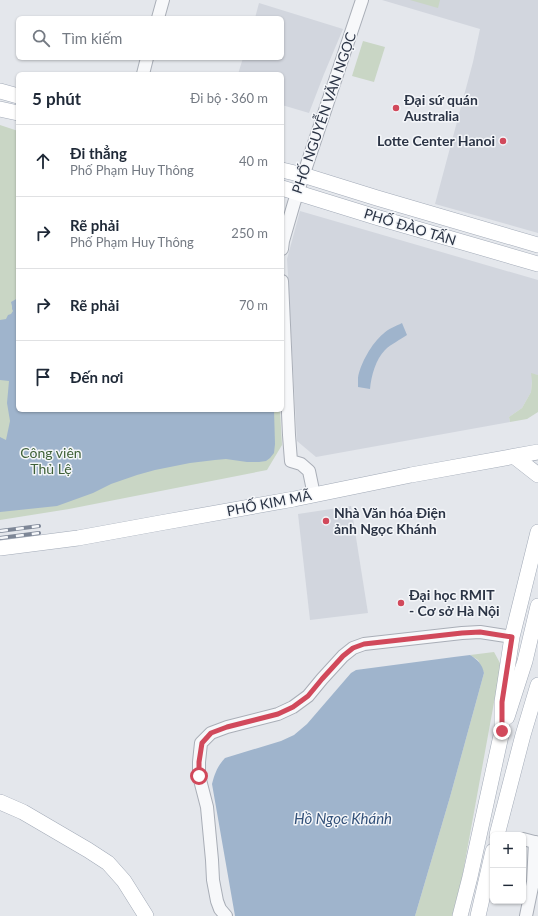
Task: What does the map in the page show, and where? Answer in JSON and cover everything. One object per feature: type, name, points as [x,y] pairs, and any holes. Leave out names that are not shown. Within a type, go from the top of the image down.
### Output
[{"type":"main road","points":[[0,91],[16,95]]},
{"type":"main road","points":[[0,108],[16,112]]},
{"type":"main road","name":"PHỐ ĐÀO TẤN","points":[[284,170],[538,245]]},
{"type":"main road","name":"PHỐ ĐÀO TẤN","points":[[284,189],[538,264]]},
{"type":"main road","points":[[371,215],[376,198]]},
{"type":"main road","name":"PHỐ KIM MÃ","points":[[0,548],[78,538],[175,521],[410,475],[538,452]]},
{"type":"main road","points":[[515,457],[538,474]]},
{"type":"main road","points":[[502,731],[502,702],[512,637],[538,532]]},
{"type":"main road","points":[[460,916],[502,731],[526,661],[538,606]]},
{"type":"main road","points":[[523,735],[526,661]]},
{"type":"main road","points":[[498,832],[523,735],[538,685]]},
{"type":"main road","points":[[0,802],[22,812],[108,863],[124,881],[146,916]]},
{"type":"main road","points":[[478,916],[490,864]]},
{"type":"street","points":[[159,16],[163,0]]},
{"type":"street","name":"PHỐ NGUYỄN VĂN NGỌC","points":[[284,237],[297,193],[362,0]]},
{"type":"street","points":[[144,72],[146,60]]},
{"type":"street","points":[[284,330],[288,428],[291,461],[302,464],[309,471],[314,495]]},
{"type":"street","points":[[226,916],[220,909],[217,901],[213,880],[207,807],[199,776],[199,762],[202,743],[211,733],[227,727],[278,714],[293,707],[308,696],[343,656],[353,648],[364,644],[480,632],[512,637]]},
{"type":"street","points":[[526,840],[537,843],[533,882],[526,916]]},
{"type":"shaded area","points":[[382,0],[538,0],[538,233],[435,204],[473,62],[480,29]]},
{"type":"shaded area","points":[[259,3],[343,29],[309,113],[284,106],[284,72],[239,72],[242,60],[284,60],[284,16],[256,16]]},
{"type":"shaded area","points":[[300,211],[538,280],[538,375],[532,374],[531,392],[522,408],[509,417],[510,422],[316,457],[297,441],[287,259]]},
{"type":"shaded area","points":[[351,506],[368,613],[310,620],[298,514]]},
{"type":"green space","points":[[410,0],[440,0],[438,8]]},
{"type":"green space","points":[[363,41],[385,47],[374,82],[352,76]]},
{"type":"green space","name":"Công viên Thủ Lệ","points":[[0,125],[16,130],[16,412],[280,412],[282,445],[267,470],[69,509],[0,520]]},
{"type":"green space","points":[[531,373],[538,375],[538,412],[527,419],[510,422],[509,417],[522,408],[531,392]]},
{"type":"green space","points":[[494,652],[500,663],[499,675],[462,878],[452,916],[415,916],[484,673],[478,660],[470,655]]},
{"type":"water","name":"Công viên Thủ Lệ","points":[[16,299],[16,412],[274,412],[274,453],[266,461],[259,462],[226,459],[190,463],[155,470],[111,484],[93,493],[57,506],[0,512],[0,437],[6,440],[10,421],[7,403],[9,381],[0,380],[0,320],[6,319],[13,311],[11,302]]},
{"type":"water","points":[[402,323],[407,335],[385,350],[379,358],[374,368],[370,389],[358,387],[359,372],[371,348],[385,332]]},
{"type":"water","name":"Hồ Ngọc Khánh","points":[[470,655],[479,662],[484,673],[415,916],[235,916],[212,784],[220,764],[225,758],[281,741],[294,735],[307,724],[351,673],[356,670]]},
{"type":"railway","points":[[0,531],[39,526]]},
{"type":"railway","points":[[0,538],[39,533]]},
{"type":"place","name":"Đại sứ quán Australia","points":[[396,108]]},
{"type":"place","name":"Lotte Center Hanoi","points":[[503,141]]},
{"type":"place","name":"Nhà Văn hóa Điện ảnh Ngọc Khánh","points":[[326,521]]},
{"type":"place","name":"Đại học RMIT - Cơ sở Hà Nội","points":[[401,603]]},
{"type":"route","points":[[199,776],[199,762],[202,743],[211,733],[227,727],[278,714],[293,707],[308,696],[343,656],[353,648],[364,644],[480,632],[512,637],[502,702],[502,731]]}]
